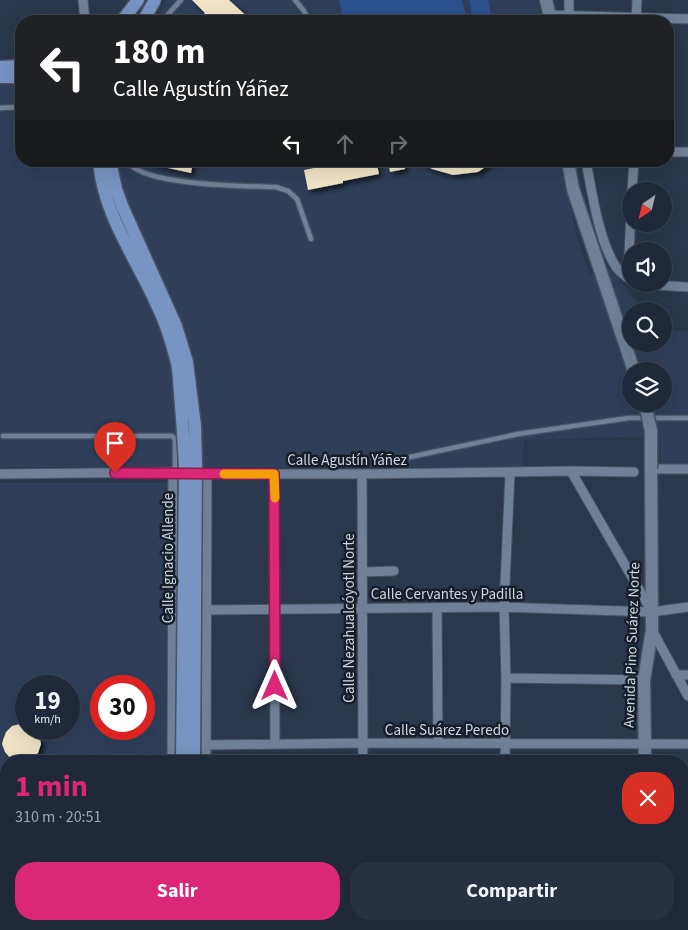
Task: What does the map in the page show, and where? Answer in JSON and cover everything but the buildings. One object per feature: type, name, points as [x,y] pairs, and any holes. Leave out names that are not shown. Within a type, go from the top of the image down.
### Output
[{"type":"main road","points":[[127,15],[138,0]]},
{"type":"main road","points":[[135,15],[144,0]]},
{"type":"main road","points":[[146,15],[157,0]]},
{"type":"main road","points":[[0,68],[15,67]]},
{"type":"main road","points":[[0,77],[15,77]]},
{"type":"main road","name":"Calle Ignacio Allende","points":[[100,167],[103,188],[112,212],[123,239],[158,306],[177,364],[185,469],[182,755]]},
{"type":"main road","name":"Calle Ignacio Allende","points":[[111,167],[116,189],[123,208],[176,326],[187,362],[195,426],[196,464],[194,755]]},
{"type":"street","points":[[82,0],[84,15]]},
{"type":"street","points":[[546,0],[549,15]]},
{"type":"street","points":[[569,0],[569,15]]},
{"type":"street","points":[[636,0],[636,15]]},
{"type":"street","points":[[674,18],[688,18]]},
{"type":"street","points":[[674,152],[688,152]]},
{"type":"street","points":[[569,167],[573,189],[631,362]]},
{"type":"street","points":[[587,167],[593,202],[601,232],[617,269],[622,273]]},
{"type":"street","points":[[633,182],[634,167]]},
{"type":"street","points":[[672,286],[688,287]]},
{"type":"street","name":"Avenida Pino Suárez Norte","points":[[645,755],[644,680],[652,630],[651,431],[647,412]]},
{"type":"street","points":[[651,469],[688,469]]},
{"type":"street","points":[[571,471],[652,612]]},
{"type":"street","name":"Calle Ignacio Allende","points":[[172,755],[174,472]]},
{"type":"street","name":"Calle Agustín Yáñez","points":[[0,474],[634,472]]},
{"type":"street","points":[[505,755],[506,678],[504,607],[510,473]]},
{"type":"street","points":[[206,755],[207,474]]},
{"type":"street","points":[[274,474],[276,744]]},
{"type":"street","name":"Calle Nezahualcóyotl Norte","points":[[362,474],[363,755]]},
{"type":"street","points":[[362,572],[394,572]]},
{"type":"street","name":"Calle Cervantes y Padilla","points":[[206,610],[504,607],[652,612],[688,607]]},
{"type":"street","points":[[436,608],[438,743]]},
{"type":"street","points":[[652,630],[688,696]]},
{"type":"street","points":[[676,675],[688,676]]},
{"type":"street","points":[[506,678],[644,680]]},
{"type":"street","name":"Calle Suárez Peredo","points":[[206,745],[363,743],[688,744]]},
{"type":"lane","points":[[167,15],[181,0]]},
{"type":"lane","points":[[295,0],[306,15]]},
{"type":"lane","points":[[0,108],[15,107]]},
{"type":"lane","points":[[131,167],[152,176],[196,183],[276,187],[288,191],[297,199],[311,240]]},
{"type":"lane","points":[[410,457],[518,434],[630,418],[688,418]]},
{"type":"lane","points":[[3,436],[172,436],[174,439],[174,472]]},
{"type":"shaded area","points":[[167,0],[538,0],[541,15],[157,15]]},
{"type":"shaded area","points":[[339,0],[462,0],[466,15],[343,15]]},
{"type":"shaded area","points":[[469,0],[488,0],[491,15],[472,15]]},
{"type":"shaded area","points":[[0,85],[15,85],[15,167],[563,167],[577,238],[590,275],[611,268],[622,283],[622,292],[629,292],[637,302],[622,302],[622,352],[672,352],[672,331],[688,331],[688,464],[661,464],[660,436],[524,440],[523,467],[0,467]]},
{"type":"shaded area","points":[[0,483],[168,483],[168,755],[0,755]]},
{"type":"slow traffic","points":[[224,474],[274,474],[275,498]]},
{"type":"route","points":[[115,473],[274,474],[275,686]]}]
